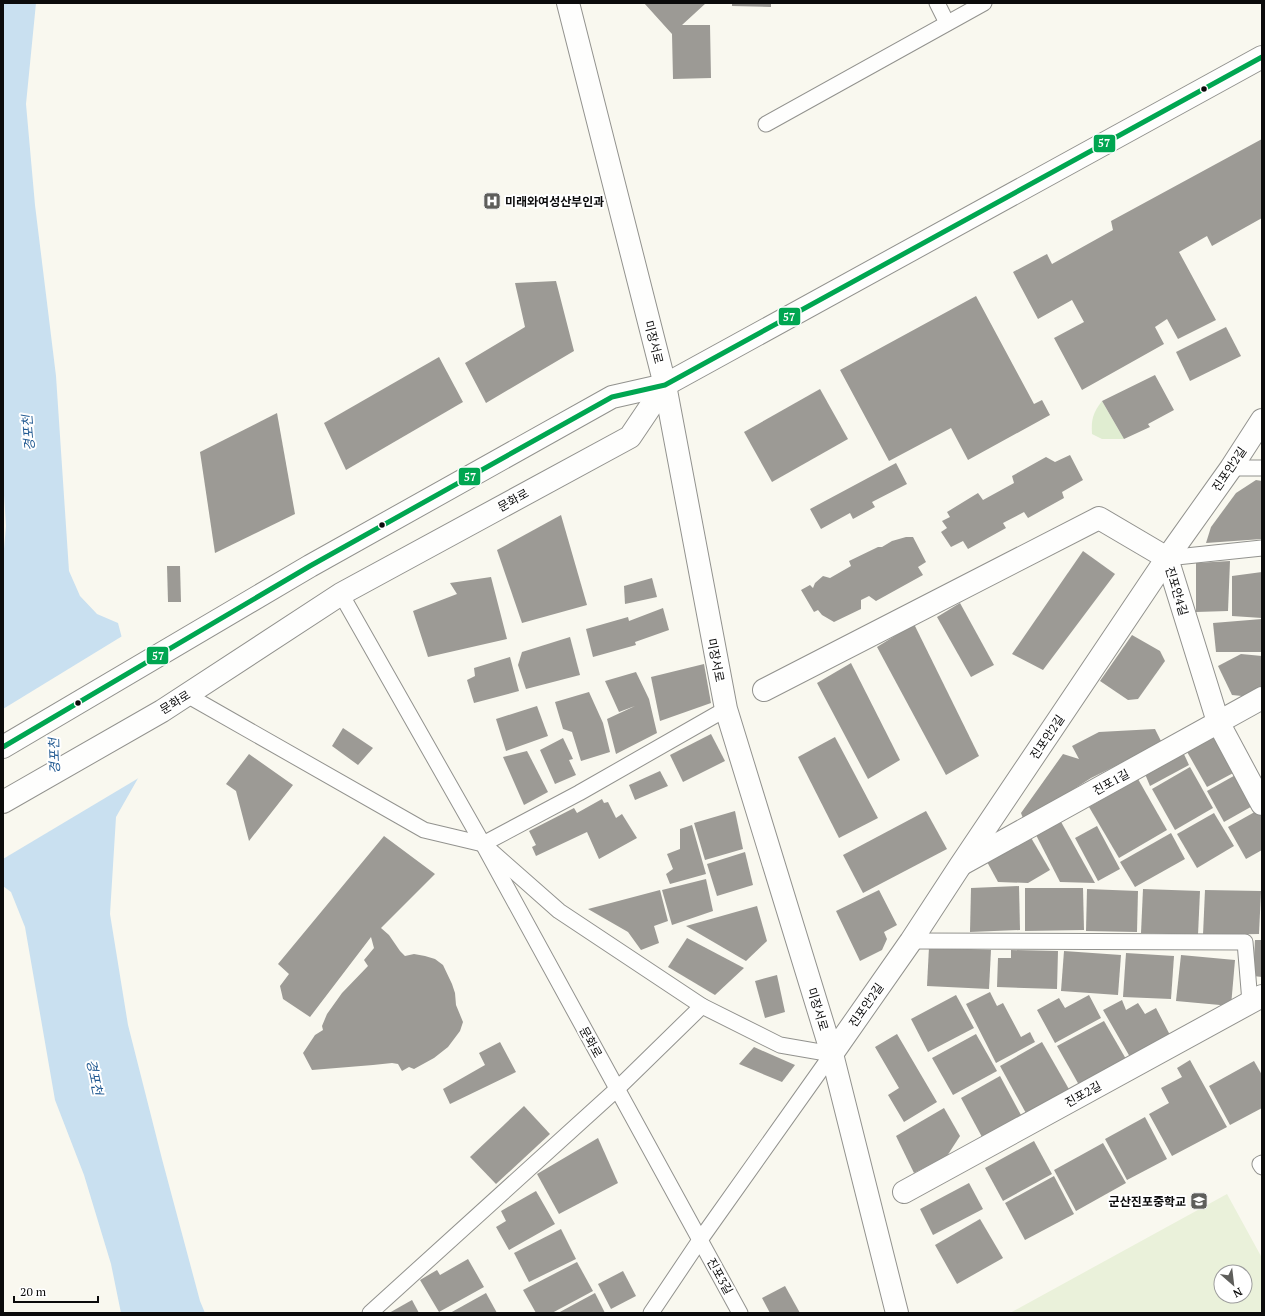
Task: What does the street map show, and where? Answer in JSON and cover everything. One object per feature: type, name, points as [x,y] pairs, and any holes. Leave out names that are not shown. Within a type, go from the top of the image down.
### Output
[{"type":"street","name":"미장서로","points":[[568,3],[665,385],[726,709],[832,1054],[897,1313]]},
{"type":"street","name":"문화로","points":[[3,747],[158,654],[310,566],[612,397],[665,385],[1262,57]]},
{"type":"street","name":"문화로","points":[[3,802],[162,711],[341,594],[630,437],[665,385]]},
{"type":"street","name":"진포안2길","points":[[832,1054],[911,941],[1167,558],[1231,468],[1262,420]]},
{"type":"street","name":"진포안4길","points":[[764,690],[1099,518],[1167,558],[1218,722],[1262,804]]},
{"type":"street","name":"진포1길","points":[[960,866],[1262,698]]},
{"type":"street","name":"진포2길","points":[[904,1192],[1256,999]]},
{"type":"lane","points":[[936,3],[947,23]]},
{"type":"lane","points":[[766,124],[984,3]]},
{"type":"lane","points":[[1231,468],[1262,468]]},
{"type":"lane","points":[[1167,558],[1262,548]]},
{"type":"lane","name":"문화로","points":[[341,594],[483,844],[700,1240]]},
{"type":"lane","points":[[187,694],[424,830],[483,844],[559,911],[702,1006],[780,1045],[832,1054],[700,1240],[651,1313]]},
{"type":"lane","points":[[483,844],[579,794],[726,709]]},
{"type":"lane","points":[[911,941],[1245,942],[1256,999]]},
{"type":"lane","points":[[370,1313],[617,1089],[702,1006]]},
{"type":"lane","points":[[1262,1163],[1260,1164],[1262,1167]]},
{"type":"lane","name":"진포3길","points":[[700,1240],[740,1313]]},
{"type":"green space","points":[[1102,401],[1124,439],[1102,439],[1092,434],[1093,416]]},
{"type":"green space","points":[[1227,1194],[1262,1258],[1262,1313],[1010,1313]]},
{"type":"water","name":"경포천","points":[[3,3],[36,3],[26,104],[35,205],[56,376],[69,571],[80,596],[97,614],[118,623],[155,764],[141,773],[116,817],[110,914],[128,1025],[162,1159],[200,1301],[205,1313],[121,1313],[111,1264],[84,1175],[55,1100],[25,927],[11,892],[3,886],[3,560],[6,526],[3,480]]},
{"type":"pier","points":[[124,635],[157,765],[142,776],[3,859],[3,709]]},
{"type":"building","points":[[644,3],[706,3],[682,25],[710,25],[711,78],[673,79],[672,34]]},
{"type":"building","points":[[732,3],[771,3],[771,7],[732,6]]},
{"type":"building","points":[[1262,139],[1262,218],[1212,246],[1207,236],[1179,252],[1216,320],[1178,339],[1167,319],[1155,327],[1164,344],[1082,390],[1054,338],[1084,322],[1072,300],[1038,319],[1013,272],[1047,254],[1052,264],[1113,230],[1111,221]]},
{"type":"building","points":[[556,281],[574,351],[486,403],[465,363],[525,327],[515,283]]},
{"type":"building","points":[[976,296],[1034,404],[1042,400],[1050,415],[968,460],[951,428],[889,461],[840,370]]},
{"type":"building","points":[[1226,327],[1241,356],[1190,381],[1176,352]]},
{"type":"building","points":[[439,357],[463,402],[346,470],[324,423]]},
{"type":"building","points":[[1155,375],[1174,410],[1148,424],[1150,427],[1124,439],[1102,401]]},
{"type":"building","points":[[820,389],[848,439],[772,482],[744,432]]},
{"type":"building","points":[[277,413],[295,514],[215,553],[200,452]]},
{"type":"building","points":[[1070,455],[1083,480],[1062,492],[1064,498],[1028,518],[1024,512],[1003,523],[1006,528],[968,549],[963,541],[951,547],[941,532],[947,528],[942,521],[950,517],[947,512],[978,493],[983,500],[1014,483],[1012,476],[1046,457],[1055,462]]},
{"type":"building","points":[[896,463],[907,484],[872,502],[875,507],[853,519],[850,513],[821,529],[810,509]]},
{"type":"building","points":[[1256,480],[1262,481],[1262,539],[1206,543],[1211,527],[1236,493]]},
{"type":"building","points":[[561,515],[587,605],[522,623],[497,550]]},
{"type":"building","points":[[906,537],[913,537],[926,562],[918,567],[923,575],[876,601],[869,596],[861,600],[861,609],[834,622],[822,615],[818,610],[814,612],[801,590],[810,585],[813,588],[815,583],[823,576],[830,578],[851,566],[849,561],[878,547],[882,547],[892,541]]},
{"type":"building","points":[[1083,551],[1115,574],[1043,670],[1012,654]]},
{"type":"building","points":[[1230,561],[1228,611],[1196,612],[1196,563]]},
{"type":"building","points":[[167,566],[180,566],[181,602],[168,602]]},
{"type":"building","points":[[1262,572],[1262,618],[1232,616],[1232,576]]},
{"type":"building","points":[[491,577],[507,639],[428,657],[413,611],[457,594],[450,583]]},
{"type":"building","points":[[652,578],[657,597],[625,604],[624,586]]},
{"type":"building","points":[[960,603],[994,665],[971,677],[937,617]]},
{"type":"building","points":[[663,608],[669,630],[635,642],[636,645],[593,657],[586,629],[628,617],[629,621]]},
{"type":"building","points":[[1262,619],[1262,652],[1216,652],[1213,623]]},
{"type":"building","points":[[914,624],[979,756],[946,775],[877,647]]},
{"type":"building","points":[[1132,635],[1160,651],[1165,661],[1138,699],[1128,700],[1100,681]]},
{"type":"building","points":[[570,637],[580,675],[526,689],[518,665],[522,652]]},
{"type":"building","points":[[1241,654],[1262,656],[1262,693],[1252,697],[1232,695],[1218,666]]},
{"type":"building","points":[[510,657],[519,691],[474,703],[467,680],[475,676],[474,668]]},
{"type":"building","points":[[851,663],[900,760],[868,779],[817,683]]},
{"type":"building","points":[[704,664],[711,703],[660,721],[651,677]]},
{"type":"building","points":[[636,672],[649,699],[657,733],[616,754],[607,719],[635,706],[619,712],[605,681]]},
{"type":"building","points":[[589,692],[603,723],[610,752],[581,761],[572,732],[563,729],[555,702]]},
{"type":"building","points":[[537,706],[548,736],[506,751],[496,719]]},
{"type":"building","points":[[343,728],[373,748],[358,765],[332,746]]},
{"type":"building","points":[[1155,729],[1162,743],[1091,778],[1024,821],[1021,813],[1063,754],[1079,759],[1072,746],[1099,732]]},
{"type":"building","points":[[1216,733],[1237,771],[1207,787],[1186,750]]},
{"type":"building","points":[[711,734],[725,761],[683,782],[670,755]]},
{"type":"building","points":[[835,737],[878,818],[839,838],[798,757]]},
{"type":"building","points":[[563,738],[573,759],[569,760],[576,775],[555,784],[540,750]]},
{"type":"building","points":[[527,751],[548,792],[524,805],[503,757]]},
{"type":"building","points":[[1183,752],[1189,765],[1150,786],[1145,774]]},
{"type":"building","points":[[249,754],[293,785],[249,841],[236,791],[226,784]]},
{"type":"building","points":[[1190,767],[1213,808],[1175,830],[1152,789]]},
{"type":"building","points":[[660,771],[668,786],[635,800],[629,785]]},
{"type":"building","points":[[1239,773],[1256,804],[1224,822],[1207,791]]},
{"type":"building","points":[[1138,779],[1167,830],[1119,858],[1089,807]]},
{"type":"building","points":[[602,799],[604,803],[608,802],[616,818],[622,814],[637,838],[599,859],[587,832],[536,856],[532,847],[536,845],[529,831],[574,808],[577,813]]},
{"type":"building","points":[[1260,809],[1262,813],[1262,850],[1246,859],[1228,827]]},
{"type":"building","points":[[735,811],[743,849],[705,860],[694,823]]},
{"type":"building","points":[[926,811],[947,849],[863,893],[843,855]]},
{"type":"building","points":[[1214,813],[1234,846],[1197,868],[1177,834]]},
{"type":"building","points":[[1060,820],[1095,883],[1060,882],[1035,833]]},
{"type":"building","points":[[692,825],[706,874],[670,884],[666,874],[673,869],[667,854],[680,849],[680,829]]},
{"type":"building","points":[[1097,826],[1120,869],[1098,881],[1075,838]]},
{"type":"building","points":[[1171,833],[1185,859],[1135,887],[1120,862]]},
{"type":"building","points":[[384,836],[435,874],[381,928],[389,935],[405,956],[414,954],[425,956],[435,959],[443,965],[452,984],[455,993],[456,1005],[463,1022],[460,1031],[448,1047],[434,1058],[414,1069],[409,1067],[402,1071],[398,1064],[392,1063],[312,1070],[303,1053],[315,1035],[323,1030],[322,1026],[327,1014],[342,993],[368,966],[364,960],[374,948],[371,937],[310,1017],[283,999],[280,986],[289,974],[278,964]]},
{"type":"building","points":[[1030,836],[1050,870],[1028,883],[998,882],[986,860]]},
{"type":"building","points":[[745,852],[753,885],[717,896],[707,864]]},
{"type":"building","points":[[706,879],[713,911],[672,925],[662,890]]},
{"type":"building","points":[[1019,886],[1020,930],[970,932],[971,888]]},
{"type":"building","points":[[1025,888],[1083,888],[1084,930],[1025,931]]},
{"type":"building","points":[[1087,889],[1138,891],[1137,932],[1086,931]]},
{"type":"building","points":[[1143,889],[1200,891],[1198,935],[1141,933]]},
{"type":"building","points":[[660,890],[668,921],[654,926],[659,943],[641,950],[628,932],[588,909]]},
{"type":"building","points":[[879,890],[897,925],[884,932],[887,939],[882,950],[860,961],[836,911]]},
{"type":"building","points":[[1205,890],[1261,891],[1259,934],[1203,935]]},
{"type":"building","points":[[757,906],[767,941],[746,961],[686,926]]},
{"type":"building","points":[[687,938],[744,968],[715,995],[668,967]]},
{"type":"building","points":[[1255,940],[1262,940],[1262,977],[1253,976]]},
{"type":"building","points":[[929,947],[991,950],[989,989],[927,986]]},
{"type":"building","points":[[1011,950],[1058,951],[1057,989],[997,987],[998,958],[1011,958]]},
{"type":"building","points":[[1064,951],[1121,955],[1118,995],[1061,991]]},
{"type":"building","points":[[1126,953],[1174,956],[1171,999],[1123,997]]},
{"type":"building","points":[[1181,955],[1235,960],[1231,1006],[1176,1001]]},
{"type":"building","points":[[777,975],[785,1012],[765,1018],[755,981]]},
{"type":"building","points":[[990,992],[997,1006],[1003,1003],[1021,1037],[1030,1032],[1035,1042],[996,1063],[966,1004]]},
{"type":"building","points":[[956,995],[974,1028],[928,1052],[911,1019]]},
{"type":"building","points":[[1089,995],[1101,1018],[1055,1043],[1037,1010],[1059,998],[1065,1008]]},
{"type":"building","points":[[1122,1000],[1126,1010],[1138,1003],[1145,1014],[1156,1008],[1170,1035],[1130,1057],[1103,1010]]},
{"type":"building","points":[[1104,1021],[1126,1059],[1079,1085],[1057,1046]]},
{"type":"building","points":[[897,1034],[937,1102],[904,1122],[888,1095],[899,1088],[875,1047]]},
{"type":"building","points":[[976,1034],[997,1071],[953,1095],[932,1058]]},
{"type":"building","points":[[500,1042],[516,1072],[450,1104],[443,1089],[485,1065],[479,1053]]},
{"type":"building","points":[[1042,1042],[1070,1091],[1027,1115],[1000,1066]]},
{"type":"building","points":[[754,1047],[795,1065],[782,1082],[739,1064]]},
{"type":"building","points":[[1190,1060],[1227,1127],[1172,1156],[1149,1114],[1169,1103],[1161,1088],[1182,1077],[1177,1068]]},
{"type":"building","points":[[1254,1061],[1262,1075],[1262,1108],[1230,1125],[1209,1086]]},
{"type":"building","points":[[1000,1076],[1021,1115],[982,1137],[961,1098]]},
{"type":"building","points":[[524,1106],[550,1134],[496,1184],[470,1157]]},
{"type":"building","points":[[944,1108],[960,1136],[947,1156],[914,1173],[896,1136]]},
{"type":"building","points":[[1145,1117],[1167,1159],[1127,1180],[1105,1139]]},
{"type":"building","points":[[598,1138],[618,1183],[559,1214],[537,1174]]},
{"type":"building","points":[[1034,1141],[1052,1174],[1003,1201],[985,1168]]},
{"type":"building","points":[[1103,1143],[1126,1183],[1076,1211],[1054,1170]]},
{"type":"building","points":[[1054,1176],[1074,1214],[1025,1240],[1005,1203]]},
{"type":"building","points":[[969,1183],[983,1209],[933,1235],[920,1209]]},
{"type":"building","points":[[536,1191],[555,1224],[509,1250],[496,1227],[506,1221],[501,1211]]},
{"type":"building","points":[[980,1219],[1003,1258],[957,1284],[935,1245]]},
{"type":"building","points":[[561,1229],[576,1259],[529,1282],[514,1253]]},
{"type":"building","points":[[468,1259],[484,1287],[439,1312],[420,1280],[437,1270],[440,1275]]},
{"type":"building","points":[[577,1262],[593,1291],[552,1313],[536,1313],[523,1290]]},
{"type":"building","points":[[623,1271],[636,1296],[611,1309],[598,1284]]},
{"type":"building","points":[[785,1286],[800,1313],[770,1313],[762,1298]]},
{"type":"building","points":[[486,1293],[497,1313],[450,1313]]},
{"type":"building","points":[[595,1293],[605,1313],[558,1313]]},
{"type":"building","points":[[412,1300],[419,1313],[389,1313]]},
{"type":"transit line","name":"57","points":[[3,747],[310,566],[612,397],[665,385],[1262,57]]},
{"type":"place","name":"미래와여성산부인과","points":[[492,201]]},
{"type":"place","name":"군산진포중학교","points":[[1199,1201]]}]
